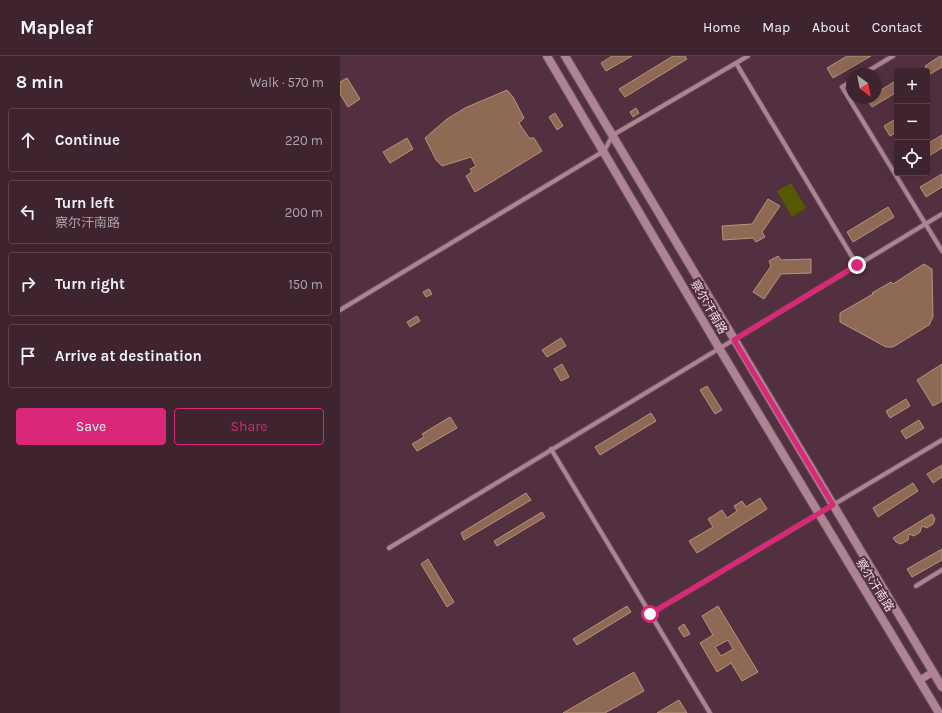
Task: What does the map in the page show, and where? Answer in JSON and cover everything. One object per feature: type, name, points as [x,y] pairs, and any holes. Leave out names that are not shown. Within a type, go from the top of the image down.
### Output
[{"type":"main road","name":"察尔汗南路","points":[[547,56],[818,514],[939,713]]},
{"type":"main road","name":"察尔汗南路","points":[[566,56],[942,687]]},
{"type":"street","points":[[340,310],[604,151],[613,135],[748,56]]},
{"type":"street","points":[[873,68],[893,56]]},
{"type":"street","points":[[736,63],[857,265]]},
{"type":"street","points":[[846,85],[842,87],[846,94]]},
{"type":"street","points":[[852,104],[942,251]]},
{"type":"street","points":[[389,548],[942,214]]},
{"type":"street","points":[[650,614],[942,440]]},
{"type":"street","points":[[551,449],[710,713]]},
{"type":"street","points":[[916,586],[942,570]]},
{"type":"street","points":[[920,680],[933,672]]},
{"type":"shaded area","points":[[791,183],[806,208],[792,217],[777,191]]},
{"type":"building","points":[[612,56],[632,56],[606,71],[601,63]]},
{"type":"building","points":[[673,56],[685,56],[687,59],[625,97],[619,89]]},
{"type":"building","points":[[847,56],[871,56],[850,68],[846,68],[846,70],[833,78],[827,68]]},
{"type":"building","points":[[942,56],[942,67],[930,74],[930,68],[926,68],[925,66]]},
{"type":"building","points":[[347,78],[360,99],[348,107],[340,94],[340,82]]},
{"type":"building","points":[[894,82],[894,94],[882,101],[882,89]]},
{"type":"building","points":[[507,90],[513,97],[524,118],[519,123],[529,138],[534,138],[542,151],[475,192],[466,176],[472,172],[470,169],[476,166],[471,157],[442,166],[436,160],[425,138],[447,119],[465,108]]},
{"type":"building","points":[[870,104],[877,104],[872,107]]},
{"type":"building","points":[[636,108],[639,113],[633,117],[630,112]]},
{"type":"building","points":[[555,113],[563,126],[557,130],[549,117]]},
{"type":"building","points":[[894,120],[894,134],[890,136],[884,126]]},
{"type":"building","points":[[942,135],[942,148],[930,155],[930,142]]},
{"type":"building","points":[[407,138],[413,149],[390,163],[383,152]]},
{"type":"building","points":[[942,174],[942,187],[926,197],[920,187]]},
{"type":"building","points":[[768,199],[780,206],[762,232],[765,237],[756,242],[753,238],[723,240],[722,226],[752,224]]},
{"type":"building","points":[[888,207],[894,217],[853,242],[847,232]]},
{"type":"building","points":[[778,256],[781,260],[811,259],[811,273],[781,274],[764,299],[753,292],[771,266],[769,261]]},
{"type":"building","points":[[924,264],[932,269],[933,317],[929,325],[893,347],[886,347],[840,322],[840,313],[891,282],[893,284]]},
{"type":"building","points":[[429,289],[432,294],[426,297],[423,292]]},
{"type":"building","points":[[417,316],[420,321],[410,327],[407,322]]},
{"type":"building","points":[[561,338],[566,346],[547,357],[542,350]]},
{"type":"building","points":[[562,364],[569,377],[561,381],[554,369]]},
{"type":"building","points":[[942,364],[942,401],[933,406],[917,380]]},
{"type":"building","points":[[707,386],[722,410],[715,414],[700,390]]},
{"type":"building","points":[[906,399],[910,406],[890,418],[886,411]]},
{"type":"building","points":[[651,413],[656,421],[600,455],[595,447]]},
{"type":"building","points":[[450,417],[457,428],[417,451],[412,444],[424,437],[422,434]]},
{"type":"building","points":[[919,420],[924,428],[906,439],[901,431]]},
{"type":"building","points":[[942,465],[942,477],[933,483],[927,474]]},
{"type":"building","points":[[913,483],[918,491],[878,517],[873,508]]},
{"type":"building","points":[[526,493],[531,500],[464,540],[461,533]]},
{"type":"building","points":[[760,498],[767,509],[697,553],[689,541],[713,527],[708,519],[722,510],[727,518],[737,511],[734,506],[742,501],[746,507]]},
{"type":"building","points":[[542,512],[545,517],[497,546],[494,541]]},
{"type":"building","points":[[932,514],[935,519],[933,524],[927,528],[922,526],[920,532],[914,536],[909,534],[908,540],[901,544],[896,542],[893,538]]},
{"type":"building","points":[[942,549],[942,560],[912,577],[907,569]]},
{"type":"building","points":[[428,559],[454,602],[447,607],[421,564]]},
{"type":"building","points":[[627,606],[631,612],[577,645],[573,639]]},
{"type":"building","points":[[718,606],[758,672],[742,681],[731,663],[717,672],[700,643],[713,635],[702,616]],"holes":[[[728,640],[733,649],[721,656],[715,647]]]},
{"type":"building","points":[[684,624],[690,634],[684,637],[678,628]]},
{"type":"building","points":[[634,672],[644,691],[605,713],[563,713]]},
{"type":"building","points":[[679,700],[687,713],[657,713]]},
{"type":"route","points":[[650,614],[833,505],[734,340],[857,265]]}]
